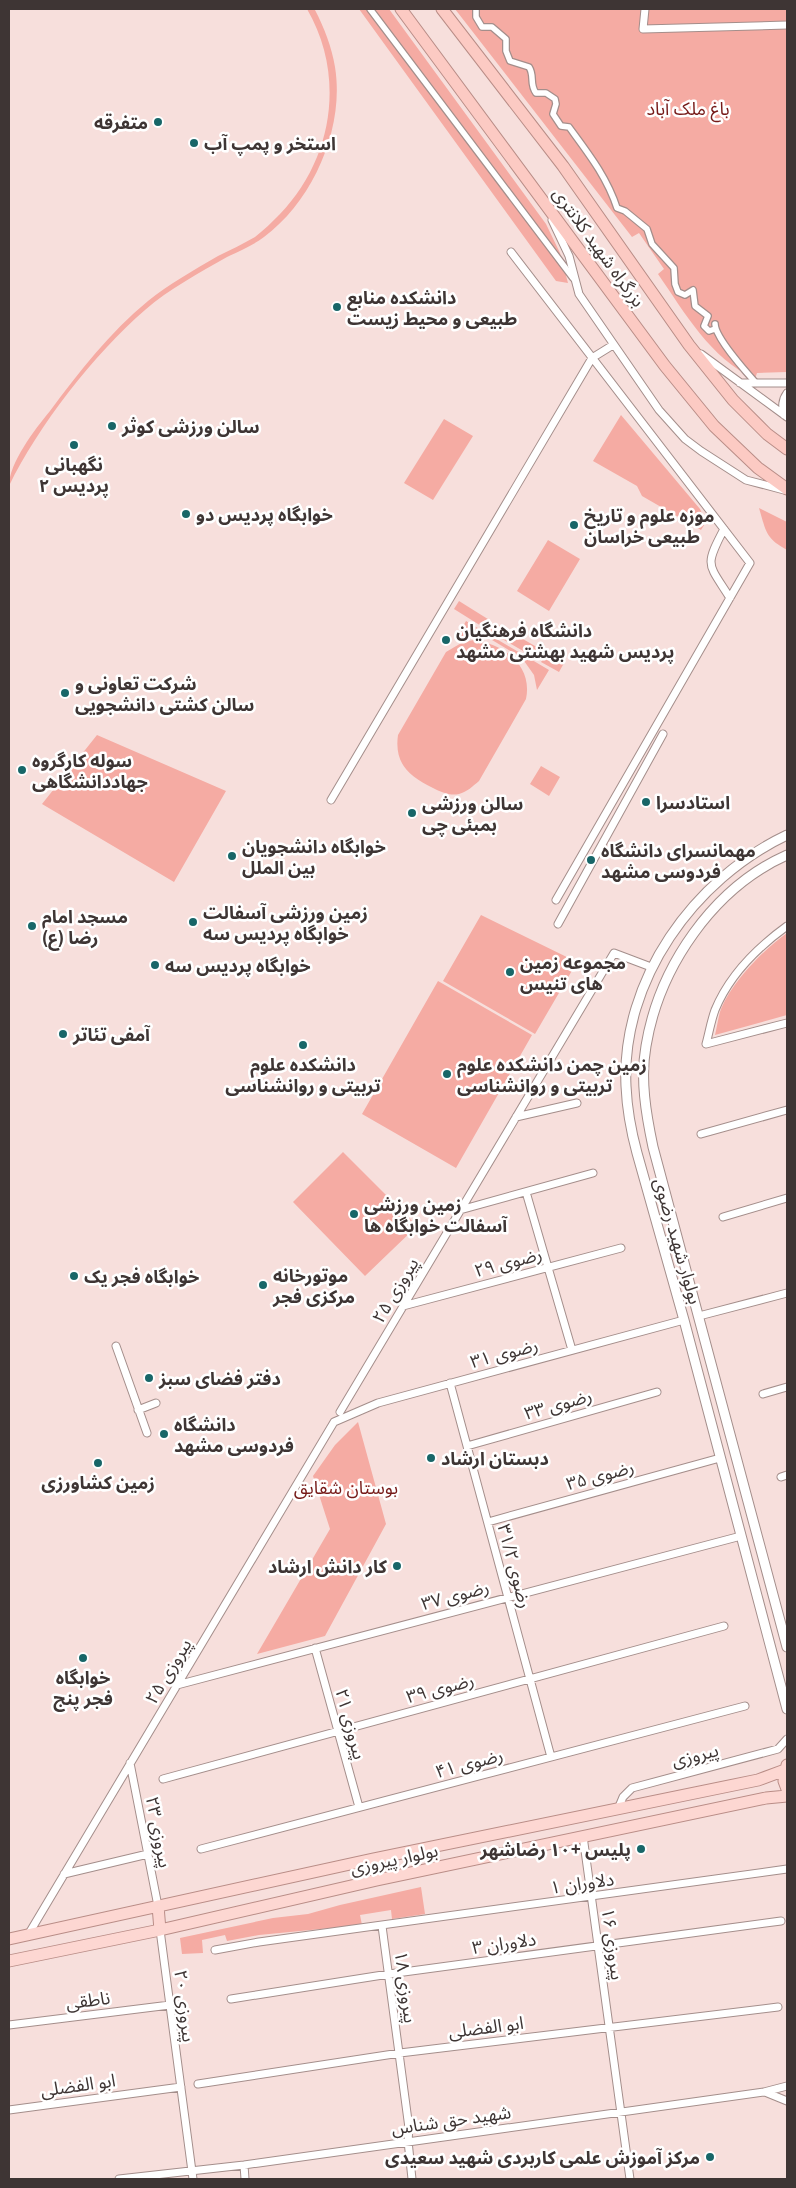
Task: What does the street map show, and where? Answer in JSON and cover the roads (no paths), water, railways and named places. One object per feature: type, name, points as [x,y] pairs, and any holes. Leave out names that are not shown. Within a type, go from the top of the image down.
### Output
[{"type":"highway","name":"بزرگراه شهید کلانتری","points":[[401,9],[665,366],[714,426],[758,468],[787,490]]},
{"type":"highway","name":"بزرگراه شهید کلانتری","points":[[442,9],[563,166],[689,345],[733,400],[767,434],[787,449]]},
{"type":"main road","name":"بولوار پیروزی","points":[[9,1939],[758,1780],[786,1768]]},
{"type":"main road","points":[[786,1768],[784,1781],[787,1789]]},
{"type":"main road","name":"بولوار پیروزی","points":[[9,1961],[160,1930],[376,1880],[766,1798],[787,1796]]},
{"type":"main road","points":[[158,1906],[160,1930]]},
{"type":"street","points":[[370,9],[574,279]]},
{"type":"street","points":[[476,9],[476,17],[482,27],[492,27],[506,39],[506,51],[510,61],[529,67],[533,76],[532,88],[536,93],[546,93],[555,99],[556,104],[553,114],[561,126],[569,127],[603,176],[611,189],[617,208],[625,211],[647,229],[652,244],[674,268],[675,284],[678,292],[685,296],[693,290],[695,306],[708,316],[704,326],[709,331],[715,327],[727,350],[737,358],[756,382]]},
{"type":"street","points":[[645,9],[643,29],[787,25]]},
{"type":"street","points":[[546,206],[569,256],[579,294],[659,410],[685,440],[746,480],[787,490]]},
{"type":"street","points":[[511,252],[750,563],[556,900]]},
{"type":"street","points":[[332,800],[592,358],[613,345]]},
{"type":"street","points":[[689,345],[786,416]]},
{"type":"street","points":[[740,383],[787,383]]},
{"type":"street","points":[[786,416],[782,406],[787,393]]},
{"type":"street","points":[[724,529],[711,554],[710,565],[730,598]]},
{"type":"street","points":[[558,924],[663,734]]},
{"type":"street","name":"بولوار شهید رضوی","points":[[787,835],[741,862],[711,887],[678,924],[651,967],[637,1005],[628,1044],[626,1085],[630,1126],[636,1153],[684,1320],[787,1709]]},
{"type":"street","name":"بولوار شهید رضوی","points":[[787,855],[751,876],[724,900],[692,935],[667,975],[654,1010],[646,1046],[643,1084],[647,1122],[787,1647]]},
{"type":"street","points":[[787,926],[765,942],[736,975],[715,1010],[706,1044],[787,1023]]},
{"type":"street","name":"پیروزی ۲۵","points":[[340,1412],[614,953],[651,967]]},
{"type":"street","points":[[516,1117],[577,1103]]},
{"type":"street","points":[[701,1134],[787,1110]]},
{"type":"street","points":[[460,1210],[593,1173]]},
{"type":"street","points":[[526,1192],[572,1350]]},
{"type":"street","points":[[723,1217],[787,1198]]},
{"type":"street","name":"رضوی ۲۹","points":[[403,1306],[621,1248]]},
{"type":"street","points":[[684,1320],[787,1293]]},
{"type":"street","name":"رضوی ۳۱","points":[[334,1422],[378,1403],[684,1320]]},
{"type":"street","points":[[116,1346],[147,1434]]},
{"type":"street","name":"رضوی ۳۱/۲","points":[[450,1383],[551,1757]]},
{"type":"street","points":[[763,1394],[787,1387]]},
{"type":"street","name":"رضوی ۳۳","points":[[467,1446],[657,1392]]},
{"type":"street","points":[[138,1410],[156,1403]]},
{"type":"street","name":"پیروزی ۲۵","points":[[28,1934],[334,1422]]},
{"type":"street","name":"رضوی ۳۵","points":[[488,1522],[720,1458]]},
{"type":"street","name":"رضوی ۳۷","points":[[177,1685],[741,1536]]},
{"type":"street","name":"رضوی ۳۹","points":[[163,1779],[724,1626]]},
{"type":"street","name":"پیروزی ۲۱","points":[[315,1648],[359,1807]]},
{"type":"street","name":"رضوی ۴۱","points":[[201,1848],[745,1706]]},
{"type":"street","name":"پیروزی","points":[[618,1809],[623,1797],[632,1788],[778,1749],[787,1740]]},
{"type":"street","name":"پیروزی ۲۳","points":[[130,1763],[158,1906]]},
{"type":"street","name":"پیروزی ۱۶","points":[[584,1836],[630,2179]]},
{"type":"street","points":[[64,1874],[148,1854]]},
{"type":"street","name":"دلاوران ۱","points":[[215,1950],[259,1942],[787,1869]]},
{"type":"street","name":"دلاوران ۳","points":[[231,1999],[389,1974],[781,1920]]},
{"type":"street","name":"پیروزی ۱۸","points":[[382,1926],[409,2128],[408,2141],[412,2179]]},
{"type":"street","name":"پیروزی ۲۰","points":[[160,1930],[193,2179]]},
{"type":"street","name":"ناطقی","points":[[9,2025],[170,2005]]},
{"type":"street","name":"ابو الفضلی","points":[[198,2084],[400,2053],[778,2007]]},
{"type":"street","name":"شهید حق شناس","points":[[119,2179],[244,2166],[408,2141],[764,2092],[787,2086]]},
{"type":"street","name":"ابو الفضلی","points":[[9,2110],[181,2087]]},
{"type":"street","points":[[764,2092],[787,2101]]},
{"type":"street","points":[[244,2166],[245,2179]]},
{"type":"place","name":"متفرقه","points":[[158,122]]},
{"type":"place","name":"استخر و پمپ آب","points":[[194,143]]},
{"type":"place","name":"دانشکده منابع طبیعی و محیط زیست","points":[[337,307]]},
{"type":"place","name":"سالن ورزشی کوثر","points":[[112,426]]},
{"type":"place","name":"نگهبانی پردیس ۲","points":[[74,445]]},
{"type":"place","name":"خوابگاه پردیس دو","points":[[186,514]]},
{"type":"place","name":"موزه علوم و تاریخ طبیعی خراسان","points":[[574,525]]},
{"type":"place","name":"دانشگاه فرهنگیان پردیس شهید بهشتی مشهد","points":[[446,640]]},
{"type":"place","name":"شرکت تعاونی و سالن کشتی دانشجویی","points":[[65,693]]},
{"type":"place","name":"سوله کارگروه جهاددانشگاهی","points":[[22,770]]},
{"type":"place","name":"استادسرا","points":[[646,802]]},
{"type":"place","name":"سالن ورزشی بمبئی چی","points":[[412,813]]},
{"type":"place","name":"خوابگاه دانشجویان بین الملل","points":[[232,856]]},
{"type":"place","name":"مهمانسرای دانشگاه فردوسی مشهد","points":[[591,860]]},
{"type":"place","name":"زمین ورزشی آسفالت خوابگاه پردیس سه","points":[[193,922]]},
{"type":"place","name":"مسجد امام رضا (ع)","points":[[32,926]]},
{"type":"place","name":"خوابگاه پردیس سه","points":[[155,965]]},
{"type":"place","name":"مجموعه زمین های تنیس","points":[[510,972]]},
{"type":"place","name":"آمفی تئاتر","points":[[63,1034]]},
{"type":"place","name":"دانشکده علوم تربیتی و روانشناسی","points":[[303,1045]]},
{"type":"place","name":"زمین چمن دانشکده علوم تربیتی و روانشناسی","points":[[447,1074]]},
{"type":"place","name":"زمین ورزشی آسفالت خوابگاه ها","points":[[354,1214]]},
{"type":"place","name":"خوابگاه فجر یک","points":[[74,1276]]},
{"type":"place","name":"موتورخانه مرکزی فجر","points":[[263,1285]]},
{"type":"place","name":"دفتر فضای سبز","points":[[149,1378]]},
{"type":"place","name":"دانشگاه فردوسی مشهد","points":[[164,1434]]},
{"type":"place","name":"دبستان ارشاد","points":[[431,1458]]},
{"type":"place","name":"زمین کشاورزی","points":[[98,1463]]},
{"type":"place","name":"کار دانش ارشاد","points":[[397,1566]]},
{"type":"place","name":"خوابگاه فجر پنج","points":[[83,1658]]},
{"type":"place","name":"پلیس +۱۰ رضاشهر","points":[[641,1849]]},
{"type":"place","name":"مرکز آموزش علمی کاربردی شهید سعیدی","points":[[710,2157]]},
{"type":"park label","name":"باغ ملک آباد","points":[[688,108]]},
{"type":"park label","name":"بوستان شقایق","points":[[346,1487]]}]
